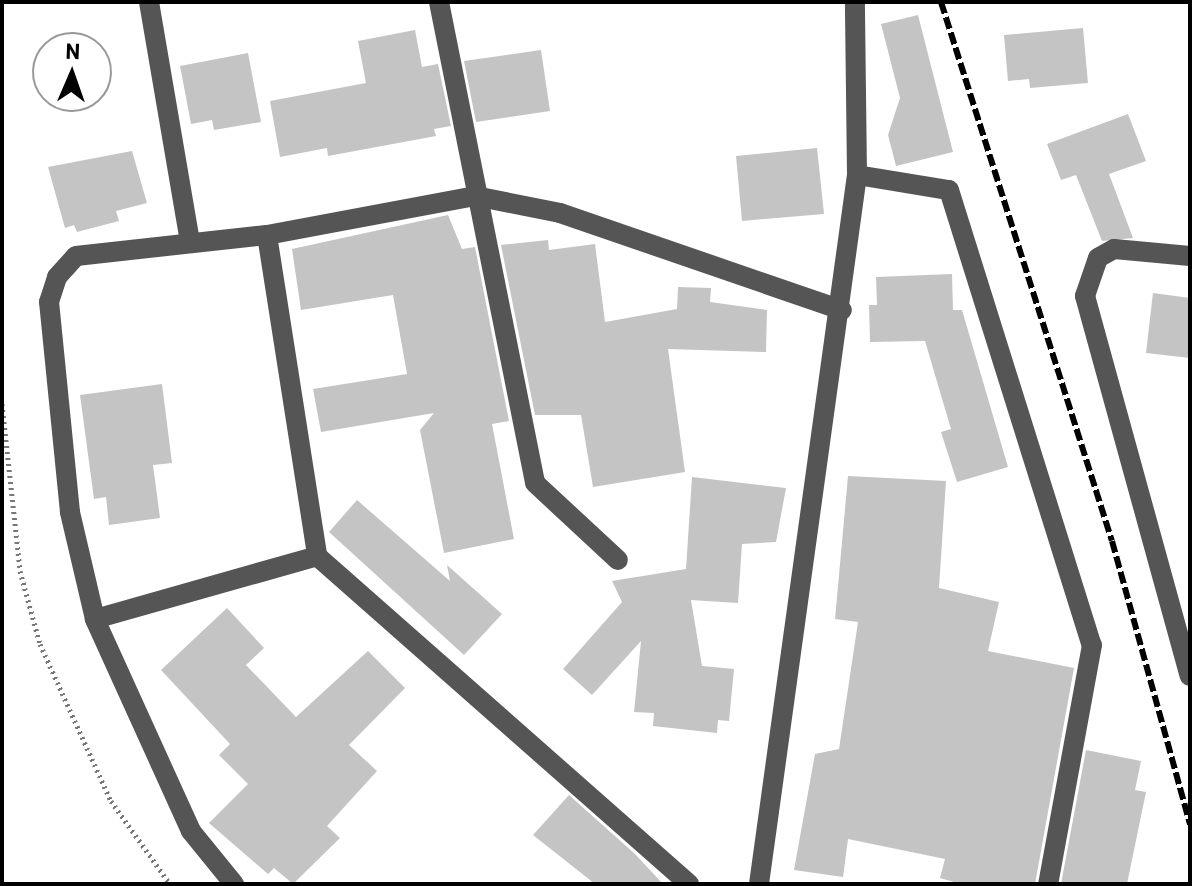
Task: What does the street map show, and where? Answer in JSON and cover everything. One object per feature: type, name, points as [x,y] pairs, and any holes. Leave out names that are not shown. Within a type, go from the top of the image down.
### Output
[{"type":"street","points":[[149,2],[190,243]]},
{"type":"street","points":[[439,2],[475,196],[535,483],[618,560]]},
{"type":"street","points":[[759,884],[784,663],[842,310],[857,175],[855,2]]},
{"type":"street","points":[[857,175],[949,190],[1092,645],[1048,884]]},
{"type":"street","points":[[234,884],[191,831],[95,619],[70,512],[49,302],[57,277],[76,256],[267,235],[475,196],[560,213],[842,310]]},
{"type":"street","points":[[267,235],[317,556],[689,884]]},
{"type":"street","points":[[1190,256],[1114,249],[1098,258],[1085,296],[1190,676]]},
{"type":"street","points":[[95,619],[317,556]]},
{"type":"path","points":[[2,404],[20,571],[40,644],[111,801],[170,884]]},
{"type":"building","points":[[918,15],[953,152],[896,166],[888,135],[900,98],[881,24]]},
{"type":"building","points":[[1083,28],[1088,83],[1030,88],[1029,79],[1008,81],[1004,35]]},
{"type":"building","points":[[415,30],[422,67],[438,64],[451,126],[434,129],[436,136],[328,156],[327,148],[280,157],[270,101],[366,83],[358,41]]},
{"type":"building","points":[[541,50],[550,111],[476,122],[464,61]]},
{"type":"building","points":[[248,53],[261,122],[214,130],[212,120],[191,124],[180,66]]},
{"type":"building","points":[[1128,114],[1146,161],[1109,174],[1133,238],[1102,241],[1076,175],[1061,180],[1047,144]]},
{"type":"building","points":[[817,148],[824,214],[742,221],[736,156]]},
{"type":"building","points":[[132,151],[147,203],[116,211],[119,221],[77,232],[74,225],[65,228],[48,167]]},
{"type":"building","points":[[448,215],[462,249],[475,247],[509,421],[492,424],[514,539],[444,553],[420,430],[434,413],[321,432],[313,389],[407,374],[393,295],[301,310],[292,249]]},
{"type":"building","points":[[548,240],[549,250],[595,244],[605,322],[677,309],[678,287],[711,288],[710,302],[767,310],[766,352],[668,349],[685,472],[593,487],[581,415],[535,415],[501,245]]},
{"type":"building","points":[[952,274],[953,310],[962,310],[1008,467],[957,482],[941,432],[951,429],[925,341],[870,342],[869,305],[877,305],[876,277]]},
{"type":"building","points":[[1153,293],[1190,298],[1190,358],[1146,353]]},
{"type":"building","points":[[162,384],[172,463],[153,465],[160,518],[109,525],[106,497],[94,499],[80,395]]},
{"type":"building","points":[[848,476],[946,481],[939,588],[999,602],[988,651],[1074,668],[1035,884],[961,884],[940,878],[945,859],[848,839],[843,877],[794,870],[815,754],[839,749],[858,622],[835,619]]},
{"type":"building","points":[[692,477],[786,488],[776,542],[742,544],[738,603],[691,600],[702,666],[734,669],[729,721],[718,720],[717,733],[653,726],[654,713],[634,712],[641,641],[592,695],[563,669],[622,602],[612,581],[686,569]]},
{"type":"building","points":[[357,500],[450,581],[447,565],[502,614],[464,655],[329,532]]},
{"type":"building","points":[[227,608],[264,648],[246,665],[296,717],[368,651],[405,688],[349,745],[377,771],[327,826],[340,838],[293,884],[274,868],[268,874],[209,823],[248,784],[219,755],[230,744],[161,670]]},
{"type":"building","points":[[1086,750],[1141,761],[1135,790],[1146,792],[1127,884],[1061,884]]},
{"type":"building","points":[[569,795],[635,854],[663,884],[595,884],[533,835]]},
{"type":"railway","points":[[941,2],[1112,541],[1190,824]]}]
